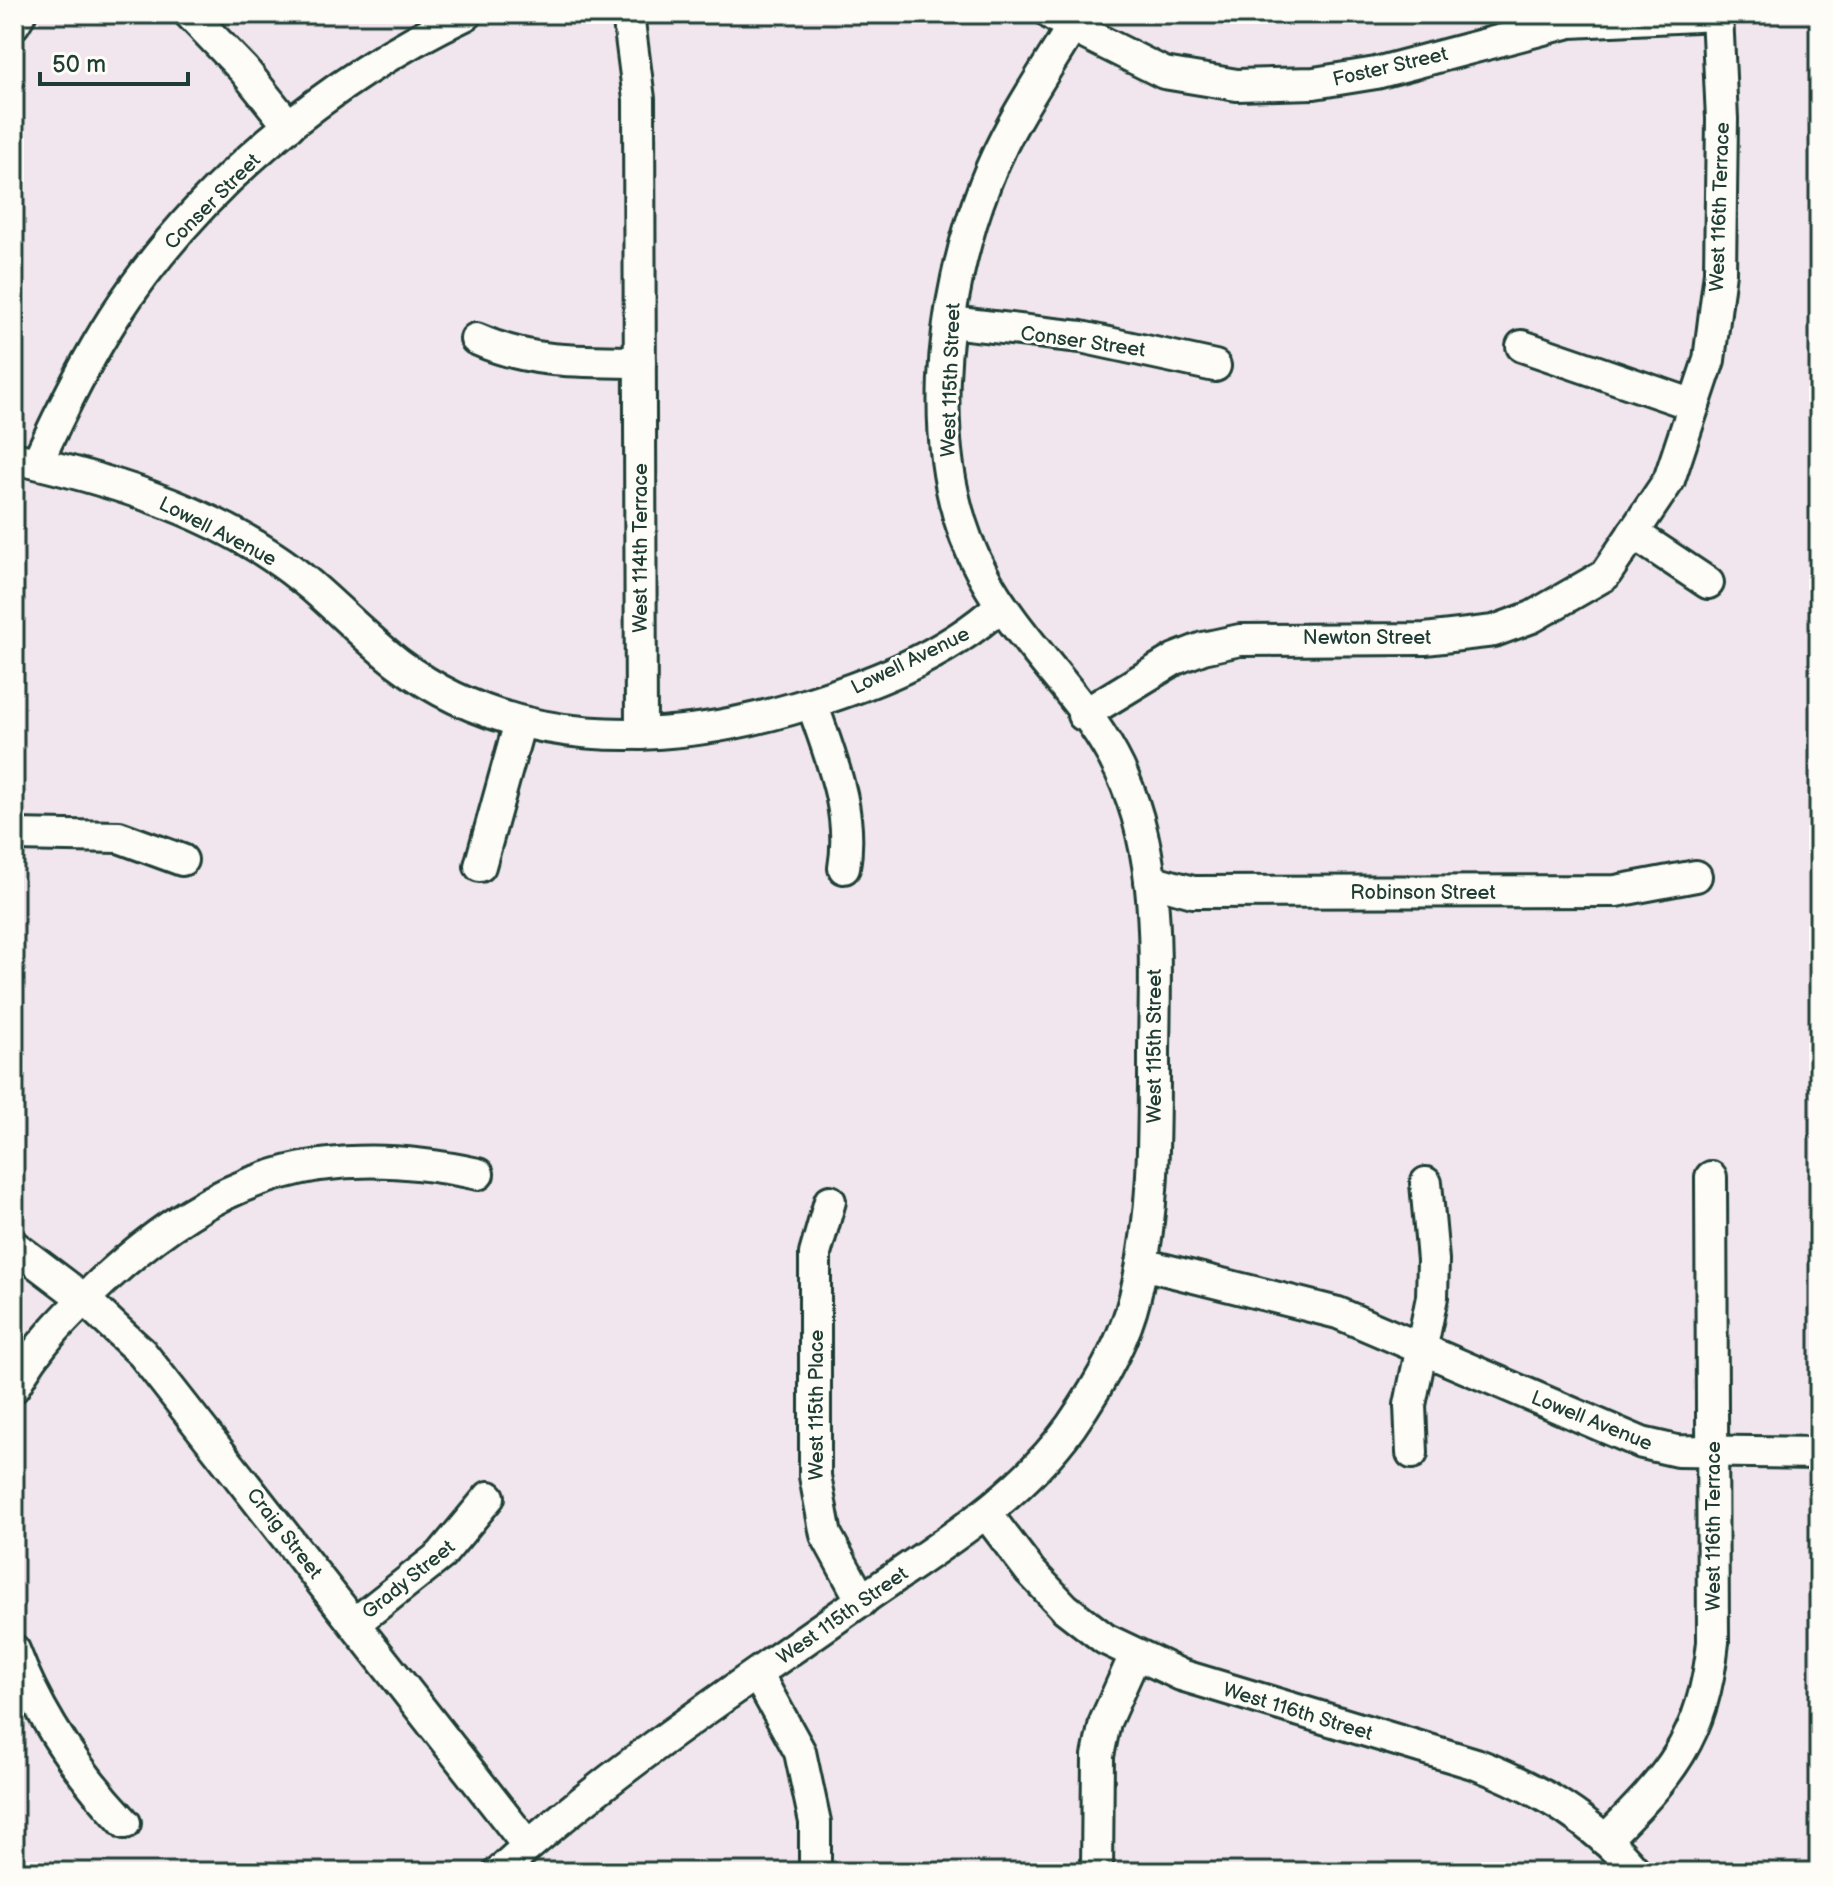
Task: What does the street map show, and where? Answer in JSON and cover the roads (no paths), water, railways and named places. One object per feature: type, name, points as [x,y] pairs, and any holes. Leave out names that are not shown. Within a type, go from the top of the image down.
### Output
[{"type":"street","points":[[14,24],[20,14]]},
{"type":"street","points":[[190,14],[244,70],[289,126]]},
{"type":"street","name":"Conser Street","points":[[26,461],[151,264],[189,220],[289,126],[379,63],[467,14]]},
{"type":"street","name":"West 114th Terrace","points":[[628,14],[639,99],[641,734]]},
{"type":"street","name":"Foster Street","points":[[1061,21],[1164,73],[1237,85],[1314,83],[1376,73],[1570,22],[1717,14]]},
{"type":"street","name":"West 116th Terrace","points":[[1633,533],[1669,480],[1709,360],[1720,272],[1722,119],[1717,14]]},
{"type":"street","name":"West 115th Street","points":[[499,1872],[610,1780],[986,1513],[1036,1468],[1069,1428],[1101,1378],[1124,1330],[1142,1264],[1154,1178],[1155,933],[1150,880],[1135,814],[1114,757],[1001,605],[981,572],[951,492],[944,431],[950,322],[961,261],[985,183],[1061,21]]},
{"type":"street","name":"Conser Street","points":[[950,322],[1095,340],[1215,366]]},
{"type":"street","points":[[476,339],[508,353],[538,360],[640,362]]},
{"type":"street","points":[[1522,346],[1694,405]]},
{"type":"street","name":"Lowell Avenue","points":[[26,461],[156,499],[205,520],[271,556],[316,588],[397,662],[429,683],[473,706],[520,722],[585,734],[641,734],[725,725],[812,703],[845,692],[938,651],[977,628],[1001,605]]},
{"type":"street","points":[[1633,533],[1708,583]]},
{"type":"street","name":"Newton Street","points":[[1083,715],[1175,659],[1240,640],[1425,639],[1494,631],[1532,617],[1605,575],[1633,533]]},
{"type":"street","points":[[812,703],[843,797],[848,847],[844,868]]},
{"type":"street","points":[[480,866],[520,722]]},
{"type":"street","points":[[14,835],[119,837],[182,860]]},
{"type":"street","name":"Robinson Street","points":[[1150,880],[1193,892],[1554,893],[1616,891],[1696,876]]},
{"type":"street","points":[[14,1387],[49,1334],[143,1244],[190,1210],[234,1188],[282,1172],[377,1159],[426,1163],[478,1174]]},
{"type":"street","name":"West 116th Terrace","points":[[1605,1840],[1669,1772],[1685,1747],[1701,1711],[1713,1642],[1711,1177]]},
{"type":"street","points":[[1412,1453],[1410,1405],[1432,1285],[1426,1183]]},
{"type":"street","name":"West 115th Place","points":[[830,1201],[815,1254],[815,1476],[826,1535],[862,1601]]},
{"type":"street","name":"Craig Street","points":[[14,1246],[84,1299],[142,1353],[528,1846]]},
{"type":"street","name":"Lowell Avenue","points":[[1142,1264],[1338,1313],[1623,1436],[1677,1451],[1819,1453]]},
{"type":"street","name":"Grady Street","points":[[355,1623],[441,1555],[489,1497]]},
{"type":"street","name":"West 116th Street","points":[[986,1513],[1030,1571],[1065,1608],[1105,1639],[1181,1675],[1519,1780],[1581,1818],[1636,1872]]},
{"type":"street","points":[[14,1650],[48,1723],[74,1762],[125,1823]]},
{"type":"street","points":[[1097,1872],[1098,1756],[1105,1722],[1135,1655]]},
{"type":"street","points":[[757,1674],[800,1752],[815,1822],[815,1872]]}]
